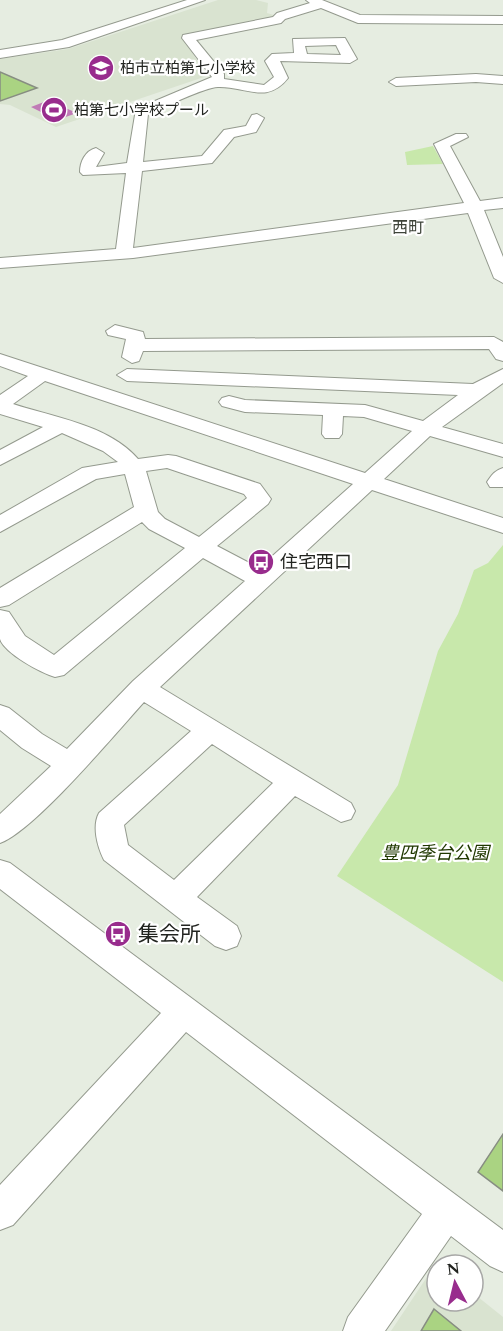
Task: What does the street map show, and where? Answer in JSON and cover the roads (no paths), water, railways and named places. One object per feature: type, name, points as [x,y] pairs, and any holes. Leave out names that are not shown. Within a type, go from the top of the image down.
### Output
[{"type":"street","points":[[0,54],[64,44],[198,0]]},
{"type":"street","points":[[215,82],[219,77],[188,38],[277,20],[317,2],[358,19],[503,20]]},
{"type":"street","points":[[277,20],[292,31],[298,42],[301,56]]},
{"type":"street","points":[[124,254],[141,112],[215,82],[271,88],[281,78],[272,60],[277,57],[301,56],[308,60],[350,59],[340,41],[298,42]]},
{"type":"street","points":[[396,82],[476,78],[503,80]]},
{"type":"street","points":[[96,153],[88,163],[88,172],[207,160],[229,133],[251,129],[257,118]]},
{"type":"street","points":[[461,137],[441,144],[474,206],[503,278]]},
{"type":"street","points":[[0,263],[124,254],[325,229],[503,203]]},
{"type":"street","points":[[115,331],[136,336],[123,392],[116,398]]},
{"type":"street","points":[[135,345],[494,343],[503,355]]},
{"type":"street","points":[[0,360],[503,526]]},
{"type":"street","points":[[0,405],[43,374]]},
{"type":"street","points":[[128,375],[477,390]]},
{"type":"street","points":[[0,831],[70,764],[142,688],[426,429],[477,390],[503,375]]},
{"type":"street","points":[[229,402],[245,406],[365,411],[503,451]]},
{"type":"street","points":[[0,405],[57,427],[107,442],[133,466],[144,512],[156,525],[261,579]]},
{"type":"street","points":[[332,434],[333,410]]},
{"type":"street","points":[[0,459],[57,427]]},
{"type":"street","points":[[0,525],[90,473],[168,461],[252,489],[260,499],[55,668],[23,649],[8,635],[0,618]]},
{"type":"street","points":[[0,599],[144,512]]},
{"type":"street","points":[[142,688],[341,811]]},
{"type":"street","points":[[0,715],[32,741],[70,764]]},
{"type":"street","points":[[210,730],[109,821],[114,851],[226,936]]},
{"type":"street","points":[[176,898],[292,781]]},
{"type":"street","points":[[0,872],[183,1013],[448,1209],[503,1253]]},
{"type":"street","points":[[0,1212],[183,1013]]},
{"type":"street","points":[[362,1331],[448,1209]]},
{"type":"place","name":"柏市立柏第七小学校","points":[[101,68]]},
{"type":"place","name":"柏第七小学校プール","points":[[54,110]]},
{"type":"place","name":"住宅西口","points":[[261,562]]},
{"type":"place","name":"集会所","points":[[118,934]]},
{"type":"district","name":"西町","points":[[408,227]]},
{"type":"park label","name":"豊四季台公園","points":[[435,853]]}]
